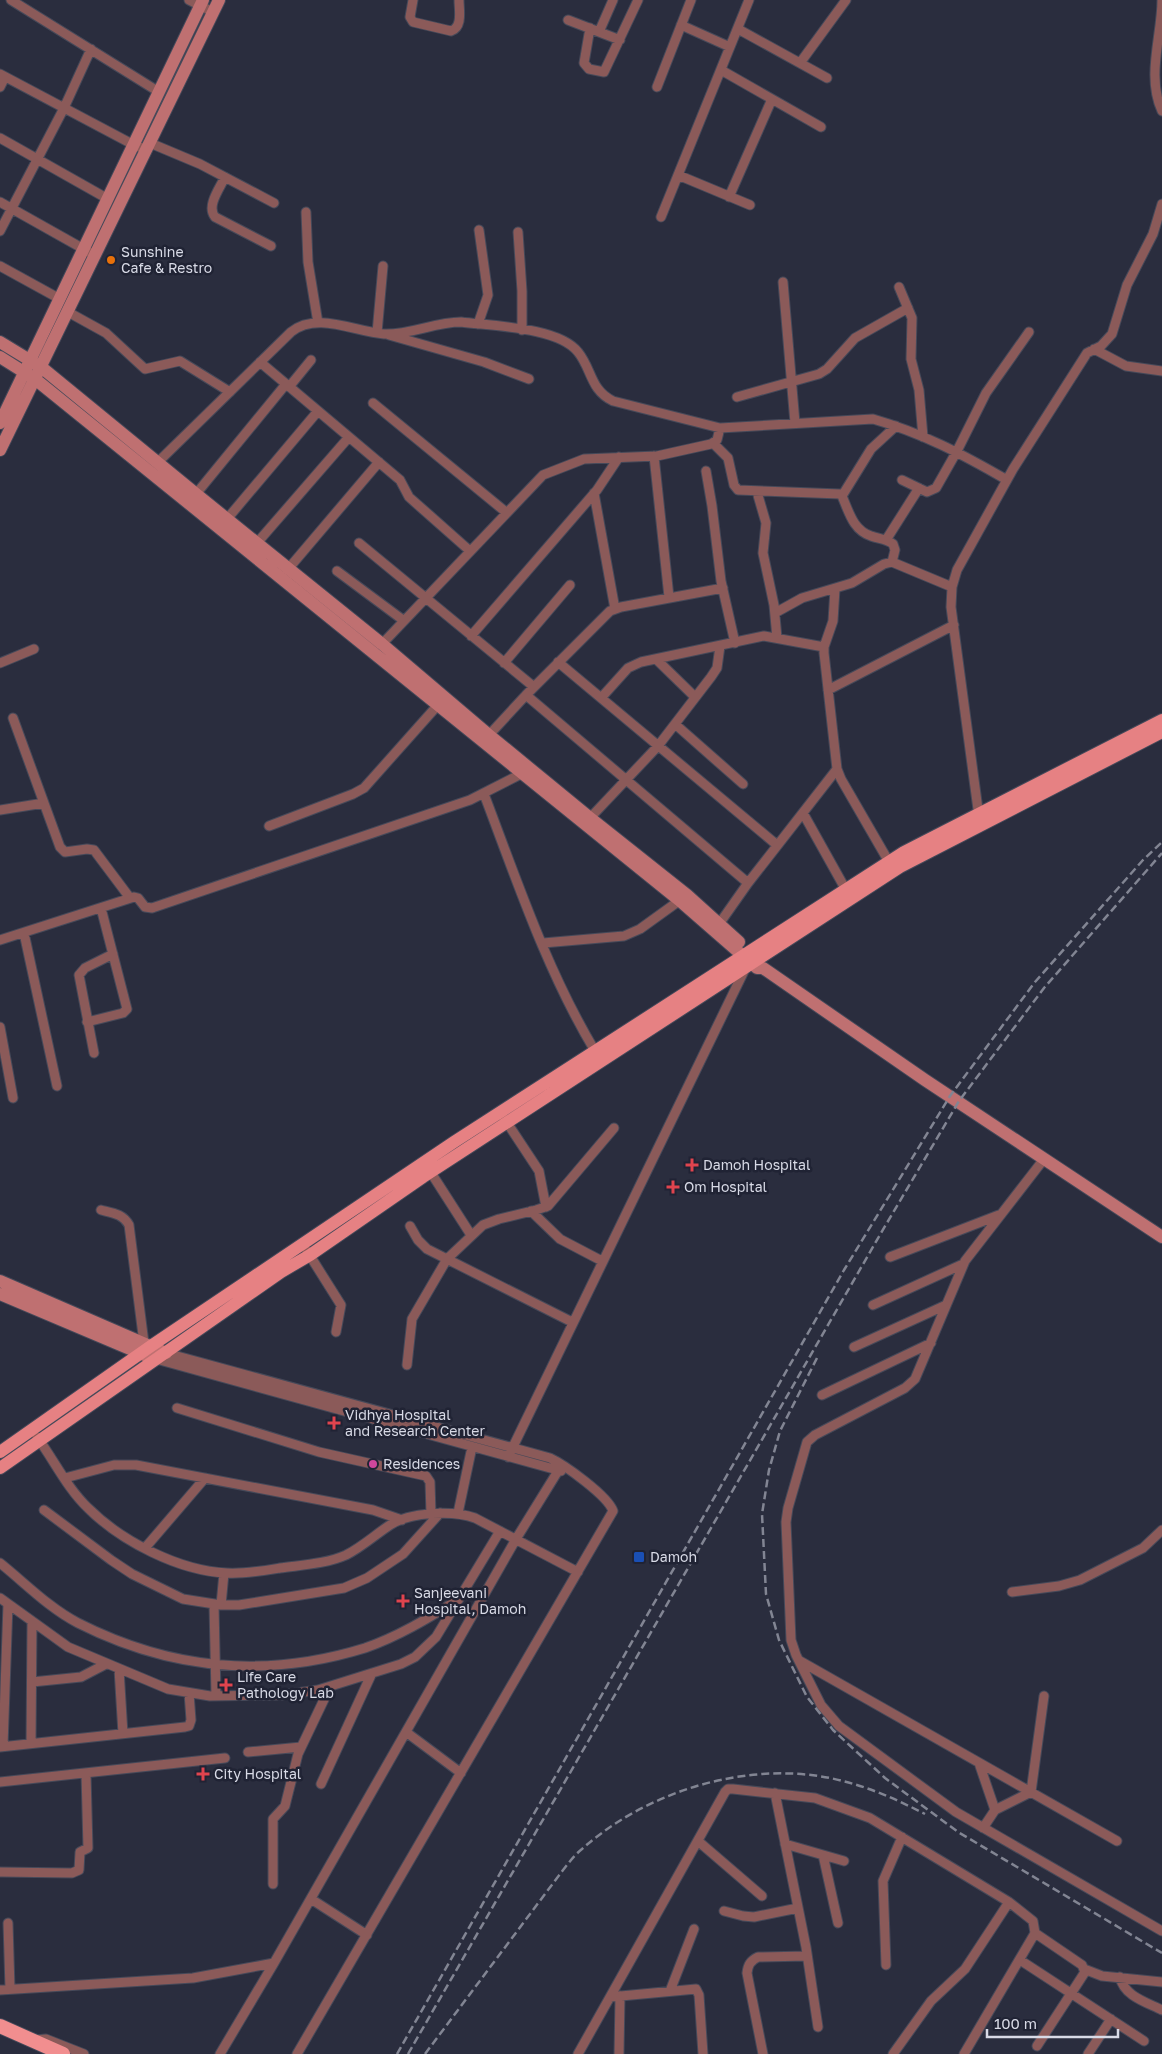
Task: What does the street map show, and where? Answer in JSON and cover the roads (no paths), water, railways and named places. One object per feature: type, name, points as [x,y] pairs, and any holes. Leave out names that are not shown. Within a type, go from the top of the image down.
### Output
[{"type":"highway","points":[[0,2026],[32,2040],[55,2053]]},
{"type":"main road","points":[[0,450],[30,375],[68,312],[219,0]]},
{"type":"main road","points":[[36,363],[60,299],[159,92],[198,2]]},
{"type":"main road","points":[[0,342],[36,363],[382,644],[590,818],[716,927],[752,961],[925,1080],[1162,1237]]},
{"type":"main road","points":[[0,357],[30,375],[521,774],[683,898]]},
{"type":"main road","points":[[0,423],[30,375]]},
{"type":"main road","points":[[0,1452],[145,1347],[209,1315],[310,1255],[501,1112],[752,961],[900,867],[980,819],[1162,720]]},
{"type":"main road","points":[[752,961],[846,890],[911,848],[980,819],[1162,732]]},
{"type":"main road","points":[[0,1468],[161,1356],[209,1315],[302,1244],[427,1168],[508,1123],[590,1059]]},
{"type":"main road","points":[[0,1281],[161,1356]]},
{"type":"main road","points":[[0,1294],[145,1347]]},
{"type":"street","points":[[11,0],[159,92]]},
{"type":"street","points":[[413,0],[410,17],[413,22],[451,31],[459,25],[459,0]]},
{"type":"street","points":[[599,32],[613,0]]},
{"type":"street","points":[[590,28],[584,63],[589,69],[600,72],[606,70],[638,0]]},
{"type":"street","points":[[657,87],[691,0]]},
{"type":"street","points":[[661,217],[750,0]]},
{"type":"street","points":[[800,63],[846,0]]},
{"type":"street","points":[[1162,0],[1155,84],[1158,102],[1162,111]]},
{"type":"street","points":[[198,2],[213,12]]},
{"type":"street","points":[[568,20],[620,40]]},
{"type":"street","points":[[681,25],[730,48]]},
{"type":"street","points":[[738,29],[828,78]]},
{"type":"street","points":[[0,231],[64,108],[91,49]]},
{"type":"street","points":[[721,70],[821,127]]},
{"type":"street","points":[[0,87],[3,75],[134,145],[149,146],[225,177],[274,203]]},
{"type":"street","points":[[729,197],[772,99]]},
{"type":"street","points":[[0,138],[38,158],[108,200]]},
{"type":"street","points":[[678,175],[750,205]]},
{"type":"street","points":[[225,177],[212,206],[212,214],[271,246]]},
{"type":"street","points":[[0,202],[83,250],[96,255]]},
{"type":"street","points":[[980,819],[951,601],[952,587],[957,570],[1007,480],[1087,353],[1101,346],[1112,334],[1127,285],[1153,234],[1162,204]]},
{"type":"street","points":[[306,212],[308,262],[318,323]]},
{"type":"street","points":[[478,324],[488,295],[479,230]]},
{"type":"street","points":[[518,232],[522,291],[522,330]]},
{"type":"street","points":[[0,266],[60,299]]},
{"type":"street","points":[[380,333],[383,266]]},
{"type":"street","points":[[783,282],[794,423]]},
{"type":"street","points":[[899,286],[912,318],[911,359],[919,390],[923,437]]},
{"type":"street","points":[[738,397],[791,383],[823,372],[855,338],[908,308]]},
{"type":"street","points":[[68,312],[106,333],[141,367],[149,368],[180,361],[230,392]]},
{"type":"street","points":[[380,333],[450,322],[478,324],[556,336],[569,343],[579,352],[597,388],[607,398],[720,428],[872,419],[896,426],[957,451],[1007,480]]},
{"type":"street","points":[[157,462],[296,328],[309,323],[380,333],[484,362],[529,379]]},
{"type":"street","points":[[902,480],[927,492],[936,488],[986,393],[1029,332]]},
{"type":"street","points":[[1094,349],[1126,366],[1162,371]]},
{"type":"street","points":[[196,494],[287,385],[311,360]]},
{"type":"street","points":[[260,362],[403,483],[409,497],[470,551]]},
{"type":"street","points":[[373,403],[506,513]]},
{"type":"street","points":[[228,519],[318,411]]},
{"type":"street","points":[[842,496],[870,449],[896,426]]},
{"type":"street","points":[[382,644],[543,475],[584,459],[654,456],[713,443],[717,440],[720,428]]},
{"type":"street","points":[[257,543],[349,437]]},
{"type":"street","points":[[713,443],[728,458],[736,489],[742,492],[836,493],[842,496],[851,519],[862,531],[873,537],[891,542],[895,547],[892,562]]},
{"type":"street","points":[[654,456],[669,598]]},
{"type":"street","points":[[471,636],[594,493],[619,457]]},
{"type":"street","points":[[288,568],[379,462]]},
{"type":"street","points":[[706,471],[723,588],[734,643]]},
{"type":"street","points":[[886,540],[919,488]]},
{"type":"street","points":[[757,492],[766,517],[763,553],[775,613],[777,638]]},
{"type":"street","points":[[594,493],[615,609]]},
{"type":"street","points":[[359,543],[534,687]]},
{"type":"street","points":[[775,613],[802,598],[852,584],[884,564],[892,562],[952,587]]},
{"type":"street","points":[[337,571],[403,620]]},
{"type":"street","points":[[504,663],[570,585]]},
{"type":"street","points":[[489,735],[605,614],[615,609],[723,588]]},
{"type":"street","points":[[835,589],[832,626],[824,647],[838,769],[841,779],[889,862]]},
{"type":"street","points":[[828,690],[954,625]]},
{"type":"street","points":[[601,698],[628,668],[641,662],[764,636],[824,647]]},
{"type":"street","points":[[590,818],[658,746],[715,672],[720,646]]},
{"type":"street","points":[[0,663],[34,649]]},
{"type":"street","points":[[656,659],[696,697]]},
{"type":"street","points":[[558,662],[777,845]]},
{"type":"street","points":[[526,695],[748,883]]},
{"type":"street","points":[[269,826],[364,788],[437,706]]},
{"type":"street","points":[[13,718],[62,850],[68,852],[86,849],[94,850],[130,898]]},
{"type":"street","points":[[675,724],[743,784]]},
{"type":"street","points":[[716,927],[777,845],[838,769]]},
{"type":"street","points":[[0,940],[130,898],[136,897],[146,907],[152,908],[470,800],[521,774]]},
{"type":"street","points":[[484,794],[528,909],[574,1015],[590,1059]]},
{"type":"street","points":[[0,810],[44,803]]},
{"type":"street","points":[[803,812],[846,890]]},
{"type":"street","points":[[543,943],[624,936],[640,929],[683,898]]},
{"type":"street","points":[[87,1022],[123,1013],[127,1009],[101,908]]},
{"type":"street","points":[[24,932],[57,1086]]},
{"type":"street","points":[[94,1053],[79,975],[85,968],[113,954]]},
{"type":"street","points":[[508,1457],[602,1261],[752,961]]},
{"type":"street","points":[[0,1027],[13,1098]]},
{"type":"street","points":[[501,1112],[538,1171],[546,1207]]},
{"type":"street","points":[[407,1365],[412,1319],[447,1259],[490,1221],[546,1207],[553,1202],[614,1128]]},
{"type":"street","points":[[1044,1159],[963,1264],[919,1373],[911,1384],[815,1435],[807,1442],[788,1508],[786,1522],[791,1640],[799,1661],[821,1705],[839,1726],[938,1800],[1162,1931]]},
{"type":"street","points":[[427,1168],[472,1235]]},
{"type":"street","points":[[101,1210],[118,1214],[126,1220],[129,1226],[145,1347]]},
{"type":"street","points":[[531,1211],[560,1239],[602,1261]]},
{"type":"street","points":[[890,1256],[1001,1215]]},
{"type":"street","points":[[410,1226],[422,1245],[572,1322]]},
{"type":"street","points":[[302,1244],[341,1305],[342,1310],[336,1332]]},
{"type":"street","points":[[873,1305],[963,1264]]},
{"type":"street","points":[[854,1347],[946,1305]]},
{"type":"street","points":[[822,1395],[931,1343]]},
{"type":"street","points":[[161,1356],[348,1408],[401,1427],[578,1476]]},
{"type":"street","points":[[44,1510],[132,1574],[184,1599],[217,1605],[239,1605],[344,1588],[382,1569],[403,1554],[435,1513],[430,1482],[426,1476],[320,1452],[177,1408]]},
{"type":"street","points":[[297,2054],[613,1511],[610,1504],[578,1476],[550,1458],[403,1417],[348,1408]]},
{"type":"street","points":[[401,1427],[403,1417]]},
{"type":"street","points":[[32,1430],[78,1497],[93,1512],[145,1548],[187,1565],[224,1573],[247,1573],[335,1559],[355,1550],[391,1524],[435,1513],[458,1513],[475,1518],[578,1572]]},
{"type":"street","points":[[458,1513],[472,1447]]},
{"type":"street","points":[[65,1478],[121,1464],[136,1465],[373,1510],[402,1520]]},
{"type":"street","points":[[220,2054],[516,1539],[558,1471]]},
{"type":"street","points":[[145,1548],[205,1478]]},
{"type":"street","points":[[1012,1592],[1059,1586],[1080,1580],[1143,1548],[1162,1530]]},
{"type":"street","points":[[0,1598],[68,1647],[168,1689],[216,1696],[282,1695],[330,1687],[401,1664],[426,1648],[436,1637],[500,1531]]},
{"type":"street","points":[[0,1562],[49,1604],[77,1623],[135,1648],[196,1663],[215,1665],[262,1667],[320,1660],[366,1647],[406,1630],[459,1600]]},
{"type":"street","points":[[216,1696],[217,1605],[224,1573]]},
{"type":"street","points":[[8,1604],[2,1746],[189,1726],[191,1720],[189,1693]]},
{"type":"street","points":[[31,1743],[32,1622]]},
{"type":"street","points":[[799,1661],[1117,1841]]},
{"type":"street","points":[[32,1682],[81,1677],[106,1664]]},
{"type":"street","points":[[119,1669],[123,1734]]},
{"type":"street","points":[[321,1784],[372,1673]]},
{"type":"street","points":[[273,1884],[273,1819],[285,1806],[296,1759],[330,1687]]},
{"type":"street","points":[[1031,1792],[1044,1696]]},
{"type":"street","points":[[406,1732],[461,1773]]},
{"type":"street","points":[[248,1752],[301,1747]]},
{"type":"street","points":[[0,1782],[225,1758]]},
{"type":"street","points":[[979,1763],[995,1810]]},
{"type":"street","points":[[0,1872],[72,1873],[79,1870],[79,1853],[88,1848],[86,1774]]},
{"type":"street","points":[[578,2054],[728,1790],[814,1798],[870,1818],[1009,1902],[1033,1921],[1035,1933],[964,2054]]},
{"type":"street","points":[[983,1828],[995,1810],[1031,1792]]},
{"type":"street","points":[[775,1793],[807,1956],[818,2027]]},
{"type":"street","points":[[886,1965],[883,1881],[902,1837]]},
{"type":"street","points":[[698,1842],[762,1896]]},
{"type":"street","points":[[785,1844],[844,1861]]},
{"type":"street","points":[[823,1855],[838,1923]]},
{"type":"street","points":[[310,1899],[367,1935]]},
{"type":"street","points":[[893,2054],[930,2001],[965,1969],[1009,1902]]},
{"type":"street","points":[[724,1911],[748,1917],[798,1908]]},
{"type":"street","points":[[8,1923],[5,1990],[193,1978],[274,1963]]},
{"type":"street","points":[[670,1991],[694,1930]]},
{"type":"street","points":[[1035,1933],[1082,1965],[1084,1969],[1084,1975],[1070,1993],[1037,2046]]},
{"type":"street","points":[[763,2054],[747,1973],[748,1965],[758,1957],[807,1956]]},
{"type":"street","points":[[1020,1960],[1144,2041]]},
{"type":"street","points":[[1084,1969],[1102,1976],[1162,1982]]},
{"type":"street","points":[[1120,1978],[1123,1988],[1129,1993],[1162,2010]]},
{"type":"street","points":[[610,1997],[694,1989],[698,1991],[703,2054]]},
{"type":"street","points":[[619,2054],[620,1996]]},
{"type":"street","points":[[1088,2054],[1111,2019]]},
{"type":"street","points":[[32,2040],[46,2038],[84,2054]]},
{"type":"railway","points":[[397,2054],[844,1270],[950,1096],[1035,982],[1143,860],[1162,842]]},
{"type":"railway","points":[[408,2054],[959,1101],[1044,988],[1162,853]]},
{"type":"railway","points":[[817,1358],[780,1431],[769,1470],[762,1514],[766,1594],[779,1640],[807,1697],[833,1730],[885,1778],[958,1832],[1162,1953]]},
{"type":"railway","points":[[425,2054],[572,1859],[608,1829],[636,1811],[666,1797],[698,1786],[731,1778],[764,1774],[797,1774],[830,1778],[855,1784],[890,1797],[925,1814]]},
{"type":"place","name":"Sunshine Cafe & Restro","points":[[111,260]]},
{"type":"place","name":"Damoh Hospital","points":[[692,1165]]},
{"type":"place","name":"Om Hospital","points":[[673,1187]]},
{"type":"place","name":"Vidhya Hospital and Research Center","points":[[334,1423]]},
{"type":"place","name":"Residences","points":[[373,1464]]},
{"type":"place","name":"Damoh","points":[[639,1557]]},
{"type":"place","name":"Sanjeevani Hospital, Damoh","points":[[403,1601]]},
{"type":"place","name":"Life Care Pathology Lab","points":[[226,1685]]},
{"type":"place","name":"City Hospital","points":[[203,1774]]}]
